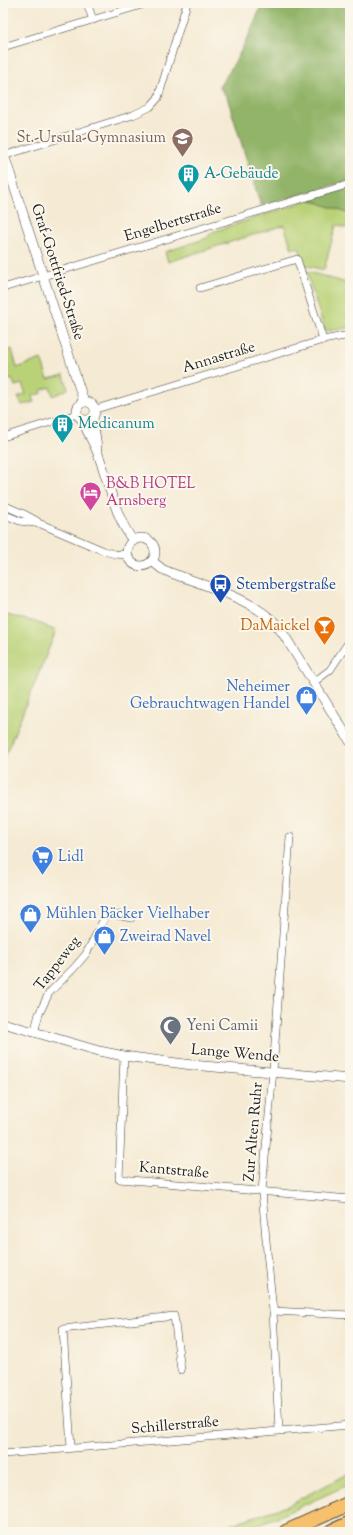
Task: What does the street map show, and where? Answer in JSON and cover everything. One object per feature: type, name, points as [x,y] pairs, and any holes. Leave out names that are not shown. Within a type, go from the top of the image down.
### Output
[{"type":"highway","points":[[286,1532],[350,1503]]},
{"type":"highway","points":[[331,1532],[350,1524]]},
{"type":"street","points":[[87,3],[92,20]]},
{"type":"street","points":[[3,46],[148,3]]},
{"type":"street","points":[[3,154],[133,115],[145,110],[155,102],[158,98],[187,3]]},
{"type":"street","name":"Graf-Gottfried-Straße","points":[[3,154],[84,402]]},
{"type":"street","name":"Engelbertstraße","points":[[3,288],[350,184]]},
{"type":"street","points":[[200,288],[297,259],[323,340]]},
{"type":"street","name":"Annastraße","points":[[96,409],[323,340],[350,335]]},
{"type":"street","points":[[98,453],[80,417],[79,405],[84,402],[91,403],[96,409],[96,414],[93,418],[98,453],[118,516],[133,541]]},
{"type":"street","points":[[3,437],[80,417],[88,420],[93,418]]},
{"type":"street","points":[[3,506],[104,551],[128,555]]},
{"type":"street","points":[[3,514],[20,521],[41,524]]},
{"type":"street","points":[[145,539],[153,544],[155,552],[152,561],[147,565],[140,566],[133,563],[128,555],[128,548],[133,541],[145,539]]},
{"type":"street","points":[[152,561],[162,569],[226,594],[252,606],[274,622],[314,682],[350,742]]},
{"type":"street","points":[[314,682],[330,670],[350,640]]},
{"type":"street","name":"Zur Alten Ruhr","points":[[279,1430],[273,1311],[262,1191],[273,1071],[290,837]]},
{"type":"street","name":"Tappeweg","points":[[34,1033],[39,1014],[48,993],[86,954],[107,913],[130,918]]},
{"type":"street","name":"Lange Wende","points":[[3,1023],[99,1051],[124,1056],[185,1064],[350,1079]]},
{"type":"street","name":"Kantstraße","points":[[124,1056],[119,1179],[350,1199]]},
{"type":"street","points":[[273,1311],[350,1315]]},
{"type":"street","points":[[71,1447],[62,1329],[174,1316],[181,1370]]},
{"type":"street","name":"Schillerstraße","points":[[3,1454],[71,1447],[350,1425]]},
{"type":"green space","points":[[262,3],[350,3],[350,180],[261,206],[227,97],[219,87],[244,46]]},
{"type":"green space","points":[[350,187],[350,214],[309,199]]},
{"type":"green space","points":[[309,199],[350,214],[350,229],[336,225],[324,270],[304,265],[299,247],[292,249],[284,225],[168,262],[165,252],[207,238],[212,232]]},
{"type":"green space","points":[[306,271],[350,284],[349,328],[325,331]]},
{"type":"green space","points":[[12,349],[17,368],[41,359],[48,379],[64,375],[68,389],[53,396],[50,387],[41,390],[42,393],[32,396],[34,402],[22,405],[18,397],[26,394],[22,384],[15,386],[12,379],[5,385],[3,379],[3,352]]},
{"type":"green space","points":[[3,614],[36,622],[56,631],[3,761]]},
{"type":"green space","points":[[350,1473],[350,1484],[282,1515],[239,1532],[206,1532],[284,1507]]},
{"type":"place","name":"St.-Ursula-Gymnasium","points":[[182,158]]},
{"type":"place","name":"A-Gebäude","points":[[188,194]]},
{"type":"place","name":"Medicanum","points":[[62,444]]},
{"type":"place","name":"B&B HOTEL Arnsberg","points":[[91,512]]},
{"type":"place","name":"Stembergstraße","points":[[221,604]]},
{"type":"place","name":"DaMaickel","points":[[325,646]]},
{"type":"place","name":"Neheimer Gebrauchtwagen Handel","points":[[306,716]]},
{"type":"place","name":"Lidl","points":[[42,876]]},
{"type":"place","name":"Mühlen Bäcker Vielhaber","points":[[30,934]]},
{"type":"place","name":"Zweirad Navel","points":[[105,956]]},
{"type":"place","name":"Yeni Camii","points":[[170,1046]]}]
